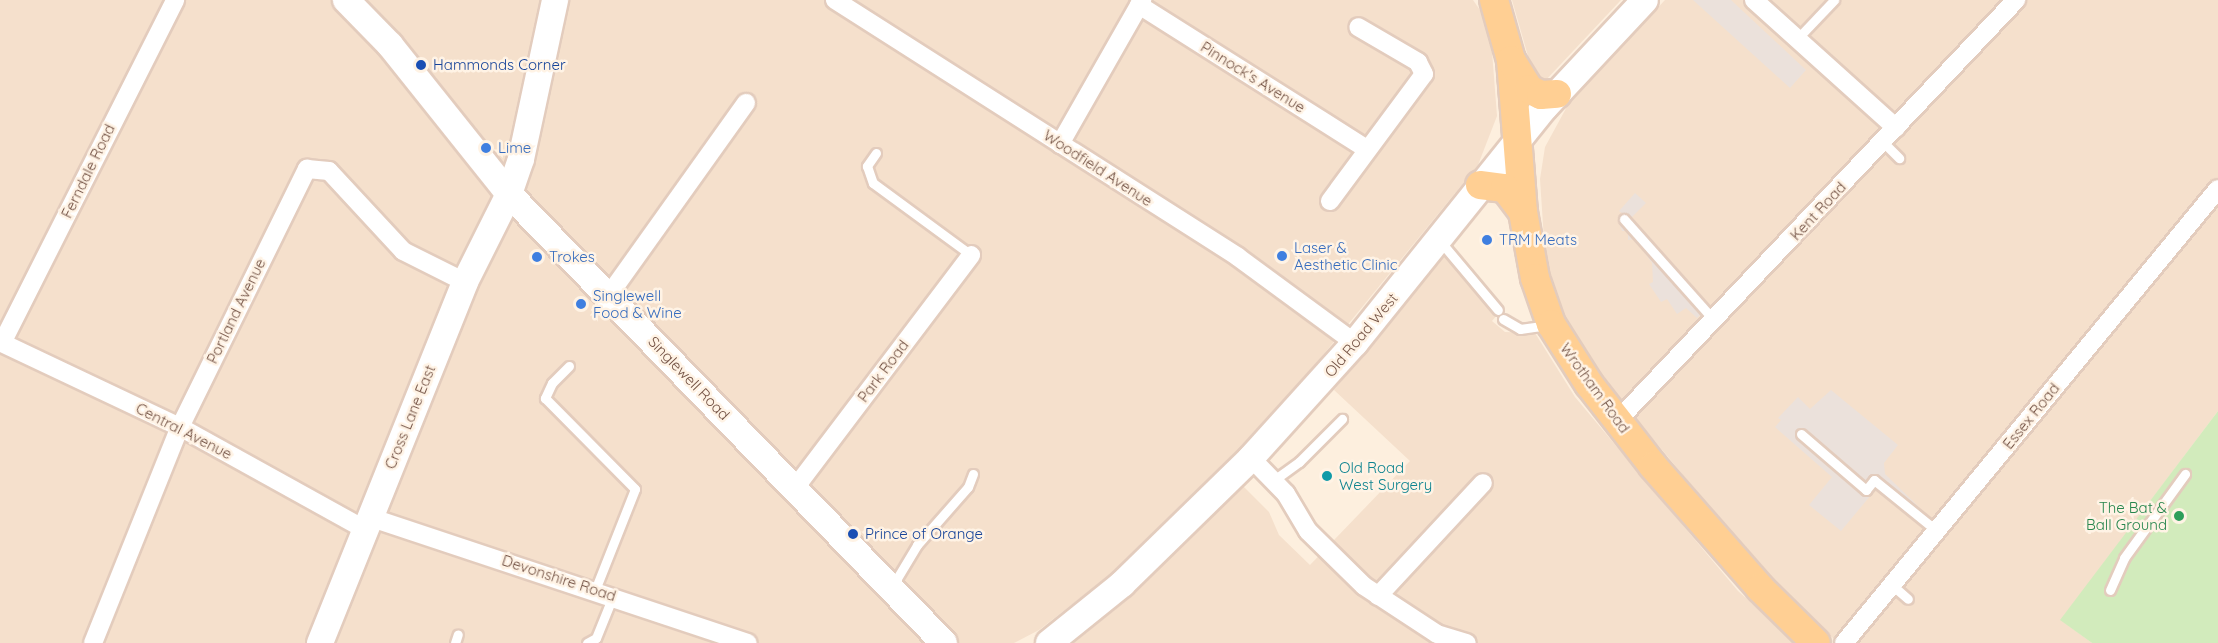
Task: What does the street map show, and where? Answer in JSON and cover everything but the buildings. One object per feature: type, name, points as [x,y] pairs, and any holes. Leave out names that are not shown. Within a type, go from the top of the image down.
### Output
[{"type":"main road","name":"Wrotham Road","points":[[1494,0],[1511,60],[1523,212],[1535,278],[1551,324],[1570,358],[1618,420],[1731,556],[1816,643]]},
{"type":"main road","points":[[1511,60],[1529,89],[1541,95],[1557,94]]},
{"type":"main road","points":[[1480,185],[1505,188],[1523,212]]},
{"type":"street","name":"Ferndale Road","points":[[1,343],[175,0]]},
{"type":"street","name":"Singlewell Road","points":[[346,0],[390,45],[509,194],[944,643]]},
{"type":"street","name":"Cross Lane East","points":[[320,643],[465,282],[509,194],[521,159],[555,0]]},
{"type":"street","name":"Woodfield Avenue","points":[[835,0],[1238,257],[1355,343]]},
{"type":"street","name":"Old Road West","points":[[1049,643],[1122,584],[1251,458],[1355,343],[1516,141],[1645,0]]},
{"type":"street","points":[[1754,0],[1896,128]]},
{"type":"street","name":"Kent Road","points":[[1618,420],[1715,321],[2016,0]]},
{"type":"street","points":[[1060,144],[1141,2]]},
{"type":"street","name":"Pinnock's Avenue","points":[[1141,2],[1367,149]]},
{"type":"street","points":[[1340,197],[1367,149],[1424,74],[1418,62],[1358,27]]},
{"type":"street","points":[[609,295],[746,103]]},
{"type":"street","name":"Portland Avenue","points":[[93,643],[180,427],[307,169],[315,167],[329,171],[402,251],[465,282]]},
{"type":"street","name":"Essex Road","points":[[1844,643],[2218,189]]},
{"type":"street","name":"Park Road","points":[[795,488],[971,255]]},
{"type":"street","name":"Central Avenue","points":[[1,343],[180,427],[367,523]]},
{"type":"street","points":[[1251,458],[1274,480],[1308,531],[1378,596],[1437,634],[1467,643]]},
{"type":"street","points":[[1378,596],[1483,483]]},
{"type":"street","name":"Devonshire Road","points":[[367,523],[595,590],[748,643]]},
{"type":"lane","points":[[1797,39],[1834,0]]},
{"type":"lane","points":[[1883,142],[1899,158]]},
{"type":"lane","points":[[876,153],[867,166],[873,183],[971,255]]},
{"type":"lane","points":[[1624,219],[1715,321]]},
{"type":"lane","points":[[1438,239],[1450,248],[1498,310]]},
{"type":"lane","points":[[1503,319],[1520,329],[1551,324]]},
{"type":"lane","points":[[569,366],[552,382],[545,398],[635,489],[595,590]]},
{"type":"lane","points":[[1274,480],[1299,462],[1342,419]]},
{"type":"lane","points":[[1801,434],[1866,490],[1874,480],[1937,531]]},
{"type":"lane","points":[[891,587],[917,545],[968,487],[973,474]]},
{"type":"lane","points":[[2110,590],[2124,558],[2185,474]]},
{"type":"lane","points":[[1892,585],[1908,599]]},
{"type":"lane","points":[[587,643],[596,638],[614,596]]},
{"type":"shaded area","points":[[0,0],[1473,0],[1482,13],[1492,52],[1497,116],[1478,165],[1301,382],[1195,495],[1107,577],[1039,630],[1014,643],[0,643]]},
{"type":"shaded area","points":[[1512,0],[1621,0],[1545,81],[1538,79],[1532,70]]},
{"type":"shaded area","points":[[1665,0],[2218,0],[2218,411],[2061,620],[2092,643],[1838,643],[1762,570],[1589,362],[1567,327],[1545,255],[1540,179],[1545,147],[1570,101]]},
{"type":"shaded area","points":[[1693,0],[1731,0],[1806,70],[1790,88]]},
{"type":"shaded area","points":[[1635,193],[1646,203],[1629,220],[1708,307],[1697,318],[1686,308],[1677,314],[1667,299],[1661,302],[1649,284],[1653,282],[1652,263],[1635,239],[1628,240],[1628,231],[1622,231],[1618,220],[1623,214],[1619,211]]},
{"type":"shaded area","points":[[1444,256],[1498,314],[1492,321],[1505,332],[1535,333],[1575,397],[1738,591],[1796,643],[1074,643],[1128,599],[1242,485],[1269,512],[1279,535],[1310,565],[1410,461],[1334,390]]},
{"type":"shaded area","points":[[1831,390],[1898,445],[1884,463],[1885,474],[1919,507],[1910,518],[1876,489],[1841,531],[1809,505],[1832,477],[1775,427],[1781,420],[1778,418],[1798,397],[1810,409]]},
{"type":"green space","name":"The Bat & Ball Ground","points":[[2218,411],[2218,643],[2092,643],[2060,620]]},
{"type":"place","name":"Hammonds Corner","points":[[421,65]]},
{"type":"place","name":"Lime","points":[[486,148]]},
{"type":"place","name":"TRM Meats","points":[[1487,240]]},
{"type":"place","name":"Laser & Aesthetic Clinic","points":[[1282,256]]},
{"type":"place","name":"Trokes","points":[[537,257]]},
{"type":"place","name":"Singlewell Food & Wine","points":[[581,304]]},
{"type":"place","name":"Old Road West Surgery","points":[[1327,476]]},
{"type":"place","name":"The Bat & Ball Ground","points":[[2179,516]]},
{"type":"place","name":"Prince of Orange","points":[[853,534]]}]
